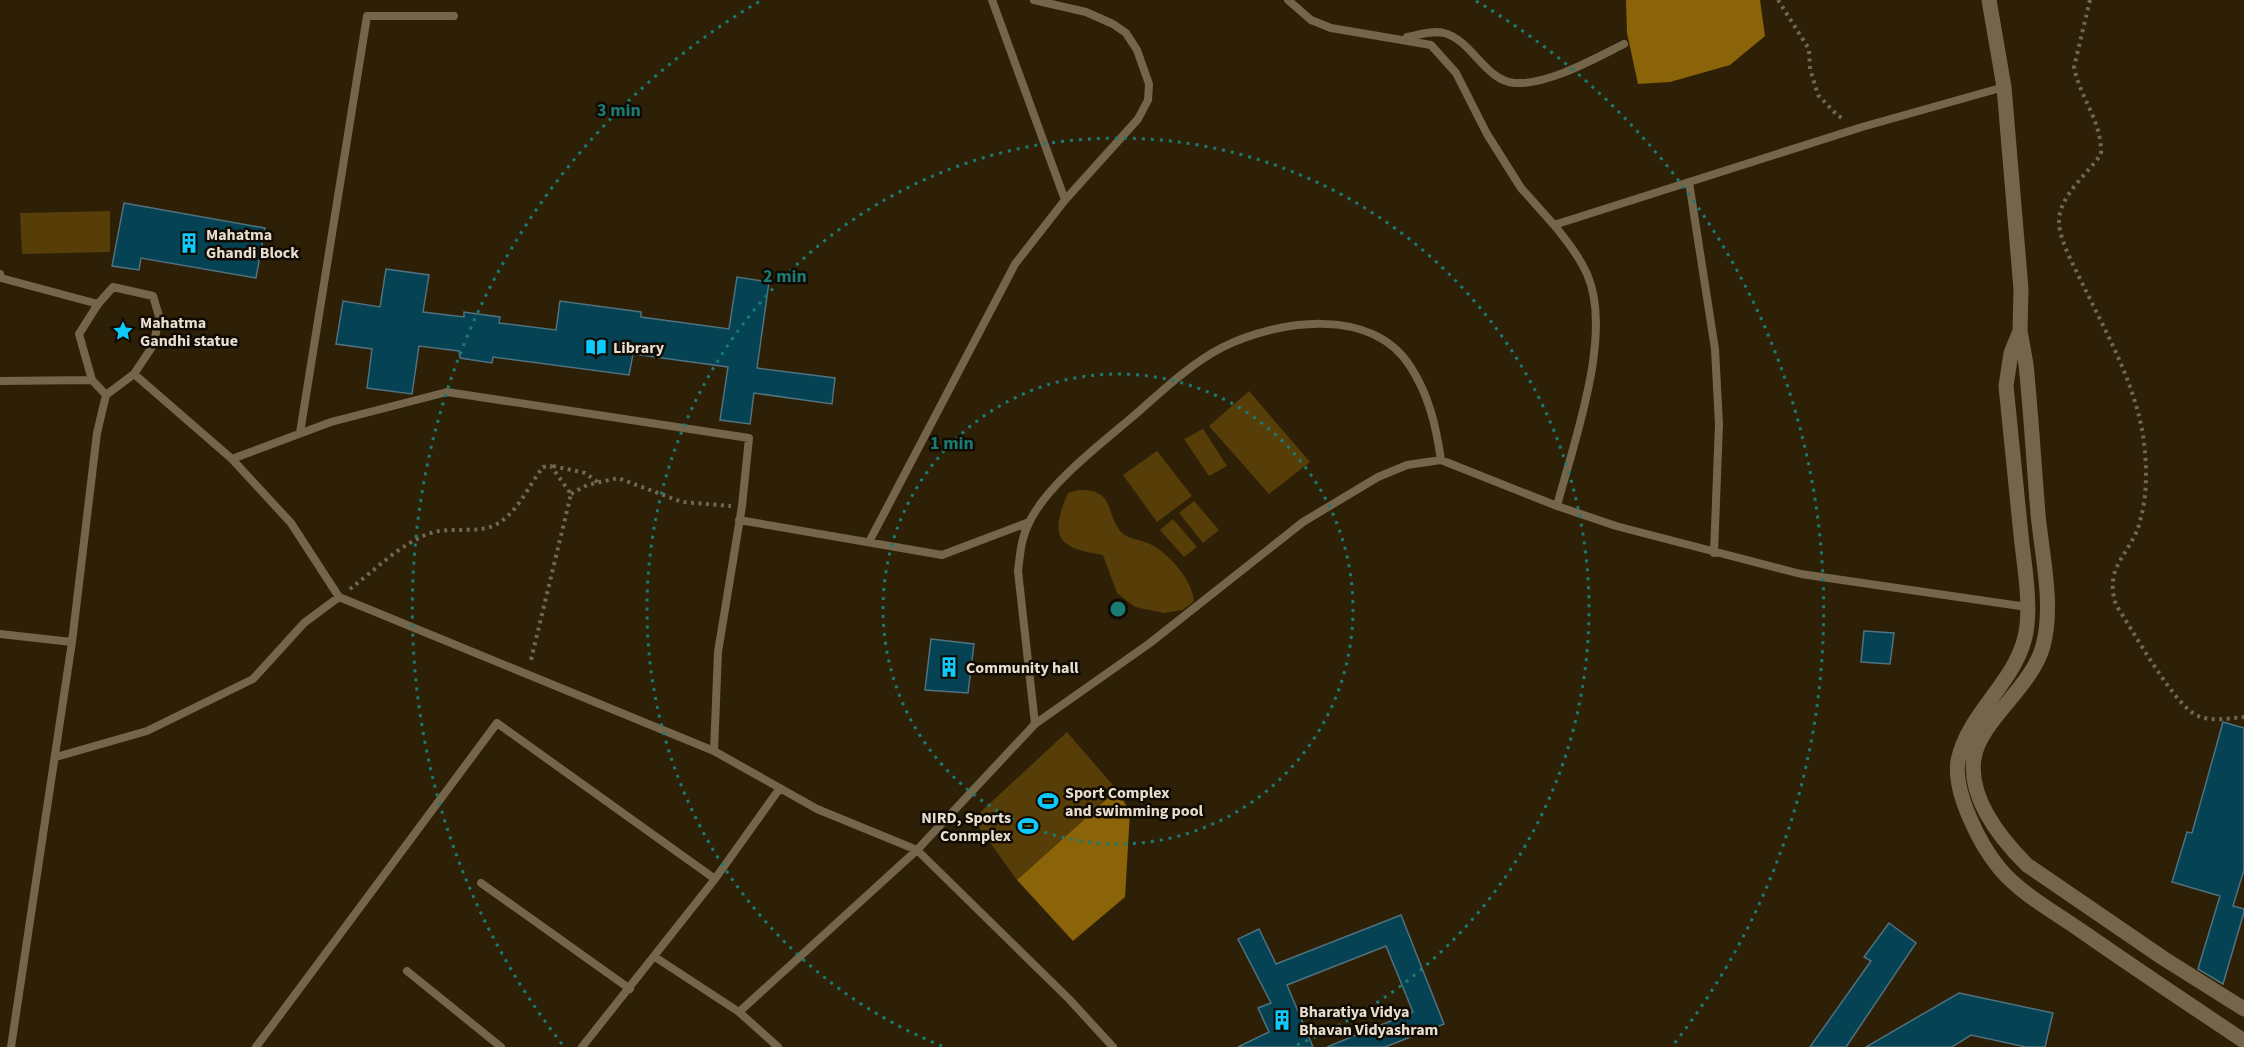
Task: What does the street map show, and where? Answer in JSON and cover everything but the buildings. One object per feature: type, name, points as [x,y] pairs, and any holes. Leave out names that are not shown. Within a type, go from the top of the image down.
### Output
[{"type":"street","points":[[1989,0],[2004,87],[2020,289],[2020,331],[2027,371],[2047,601],[2043,646],[2036,664],[1983,737],[1974,757],[1974,776],[1984,809],[2011,849],[2027,865],[2163,958],[2243,1003]]},
{"type":"street","points":[[2020,331],[2011,354],[2006,386],[2027,626],[2020,653],[1969,732],[1961,750],[1958,777],[1964,802],[1984,845],[2000,869],[2013,881],[2066,920],[2244,1041]]},
{"type":"street","points":[[1958,777],[1974,776]]},
{"type":"lane","points":[[992,0],[1065,200]]},
{"type":"lane","points":[[869,542],[999,289],[1015,264],[1065,200],[1138,119],[1148,100],[1149,84],[1137,50],[1126,33],[1113,24],[1086,12],[1034,0]]},
{"type":"lane","points":[[1288,0],[1311,20],[1331,28],[1402,38],[1431,45],[1456,73],[1487,134],[1521,188],[1575,252],[1588,275],[1596,307],[1596,339],[1580,424],[1557,506]]},
{"type":"lane","points":[[300,433],[367,16],[453,16]]},
{"type":"lane","points":[[1402,38],[1442,32],[1457,39],[1492,72],[1515,83],[1559,73],[1624,44]]},
{"type":"lane","points":[[1554,225],[1862,127],[2004,87]]},
{"type":"lane","points":[[1689,182],[1715,349],[1719,424],[1714,553]]},
{"type":"lane","points":[[0,276],[98,304]]},
{"type":"lane","points":[[11,1047],[56,757],[97,433],[106,395],[134,374],[154,344],[159,316],[153,296],[113,287],[98,304],[79,334],[92,380],[106,395]]},
{"type":"lane","points":[[1035,724],[1018,572],[1020,548],[1029,522],[1052,491],[1088,455],[1190,368],[1223,347],[1266,330],[1312,324],[1353,326],[1385,341],[1409,364],[1423,388],[1435,421],[1441,460]]},
{"type":"lane","points":[[134,374],[232,459],[291,523],[339,597],[714,751],[817,809],[917,850],[1069,999],[1113,1047]]},
{"type":"lane","points":[[0,381],[92,380]]},
{"type":"lane","points":[[232,459],[331,422],[447,392],[749,438],[742,506],[718,652],[714,751]]},
{"type":"lane","points":[[739,1012],[917,850],[1035,724],[1150,643],[1303,522],[1378,477],[1407,465],[1441,460],[1557,506],[1616,526],[1802,574],[2027,607]]},
{"type":"lane","points":[[739,520],[942,555],[1029,522]]},
{"type":"lane","points":[[56,757],[147,731],[253,679],[304,623],[339,597]]},
{"type":"lane","points":[[0,634],[72,642]]},
{"type":"lane","points":[[256,1047],[497,723],[715,879]]},
{"type":"lane","points":[[582,1047],[715,879],[780,788]]},
{"type":"lane","points":[[482,882],[630,989]]},
{"type":"lane","points":[[655,957],[739,1012],[778,1047]]},
{"type":"lane","points":[[407,971],[501,1047]]},
{"type":"path","points":[[1778,0],[1809,49],[1810,69],[1818,94],[1838,116],[1862,127]]},
{"type":"path","points":[[2090,0],[2074,67],[2076,78],[2102,137],[2101,154],[2077,182],[2063,207],[2059,223],[2069,256],[2118,356],[2134,401],[2142,435],[2147,488],[2140,524],[2119,559],[2112,591],[2116,605],[2180,702],[2197,716],[2211,719],[2244,717]]},
{"type":"path","points":[[339,597],[397,553],[431,533],[450,528],[472,530],[497,524],[514,509],[543,467],[551,466],[585,473],[600,483]]},
{"type":"path","points":[[551,466],[571,494]]},
{"type":"path","points":[[528,674],[571,494],[587,485],[618,478],[682,502],[742,506]]},
{"type":"shaded area","points":[[1626,0],[1760,0],[1765,36],[1730,65],[1670,82],[1638,84],[1627,33]]},
{"type":"shaded area","points":[[110,211],[110,252],[22,254],[20,213]]},
{"type":"shaded area","points":[[1249,391],[1310,462],[1269,494],[1209,426]]},
{"type":"shaded area","points":[[1203,429],[1227,466],[1209,476],[1184,439]]},
{"type":"shaded area","points":[[1157,451],[1192,496],[1157,522],[1123,475]]},
{"type":"shaded area","points":[[1079,490],[1091,491],[1104,498],[1116,525],[1127,537],[1150,544],[1165,554],[1184,576],[1194,601],[1183,610],[1164,613],[1135,607],[1117,593],[1103,555],[1075,549],[1061,538],[1059,520],[1062,508],[1068,493]]},
{"type":"shaded area","points":[[1194,501],[1219,530],[1203,543],[1179,513]]},
{"type":"shaded area","points":[[1173,519],[1197,547],[1184,557],[1160,530]]},
{"type":"shaded area","name":"Sport Complex and swimming pool","points":[[1067,732],[1117,790],[1017,880],[973,819]]},
{"type":"shaded area","points":[[1117,790],[1130,812],[1125,897],[1073,941],[1017,880]]},
{"type":"place","name":"Mahatma Ghandi Block","points":[[189,243]]},
{"type":"place","name":"Mahatma Gandhi statue","points":[[123,331]]},
{"type":"place","name":"Library","points":[[596,347]]},
{"type":"place","name":"Community hall","points":[[949,667]]},
{"type":"place","name":"Sport Complex and swimming pool","points":[[1048,801]]},
{"type":"place","name":"NIRD, Sports Conmplex","points":[[1028,826]]},
{"type":"place","name":"Bharatiya Vidya Bhavan Vidyashram","points":[[1282,1020]]}]
